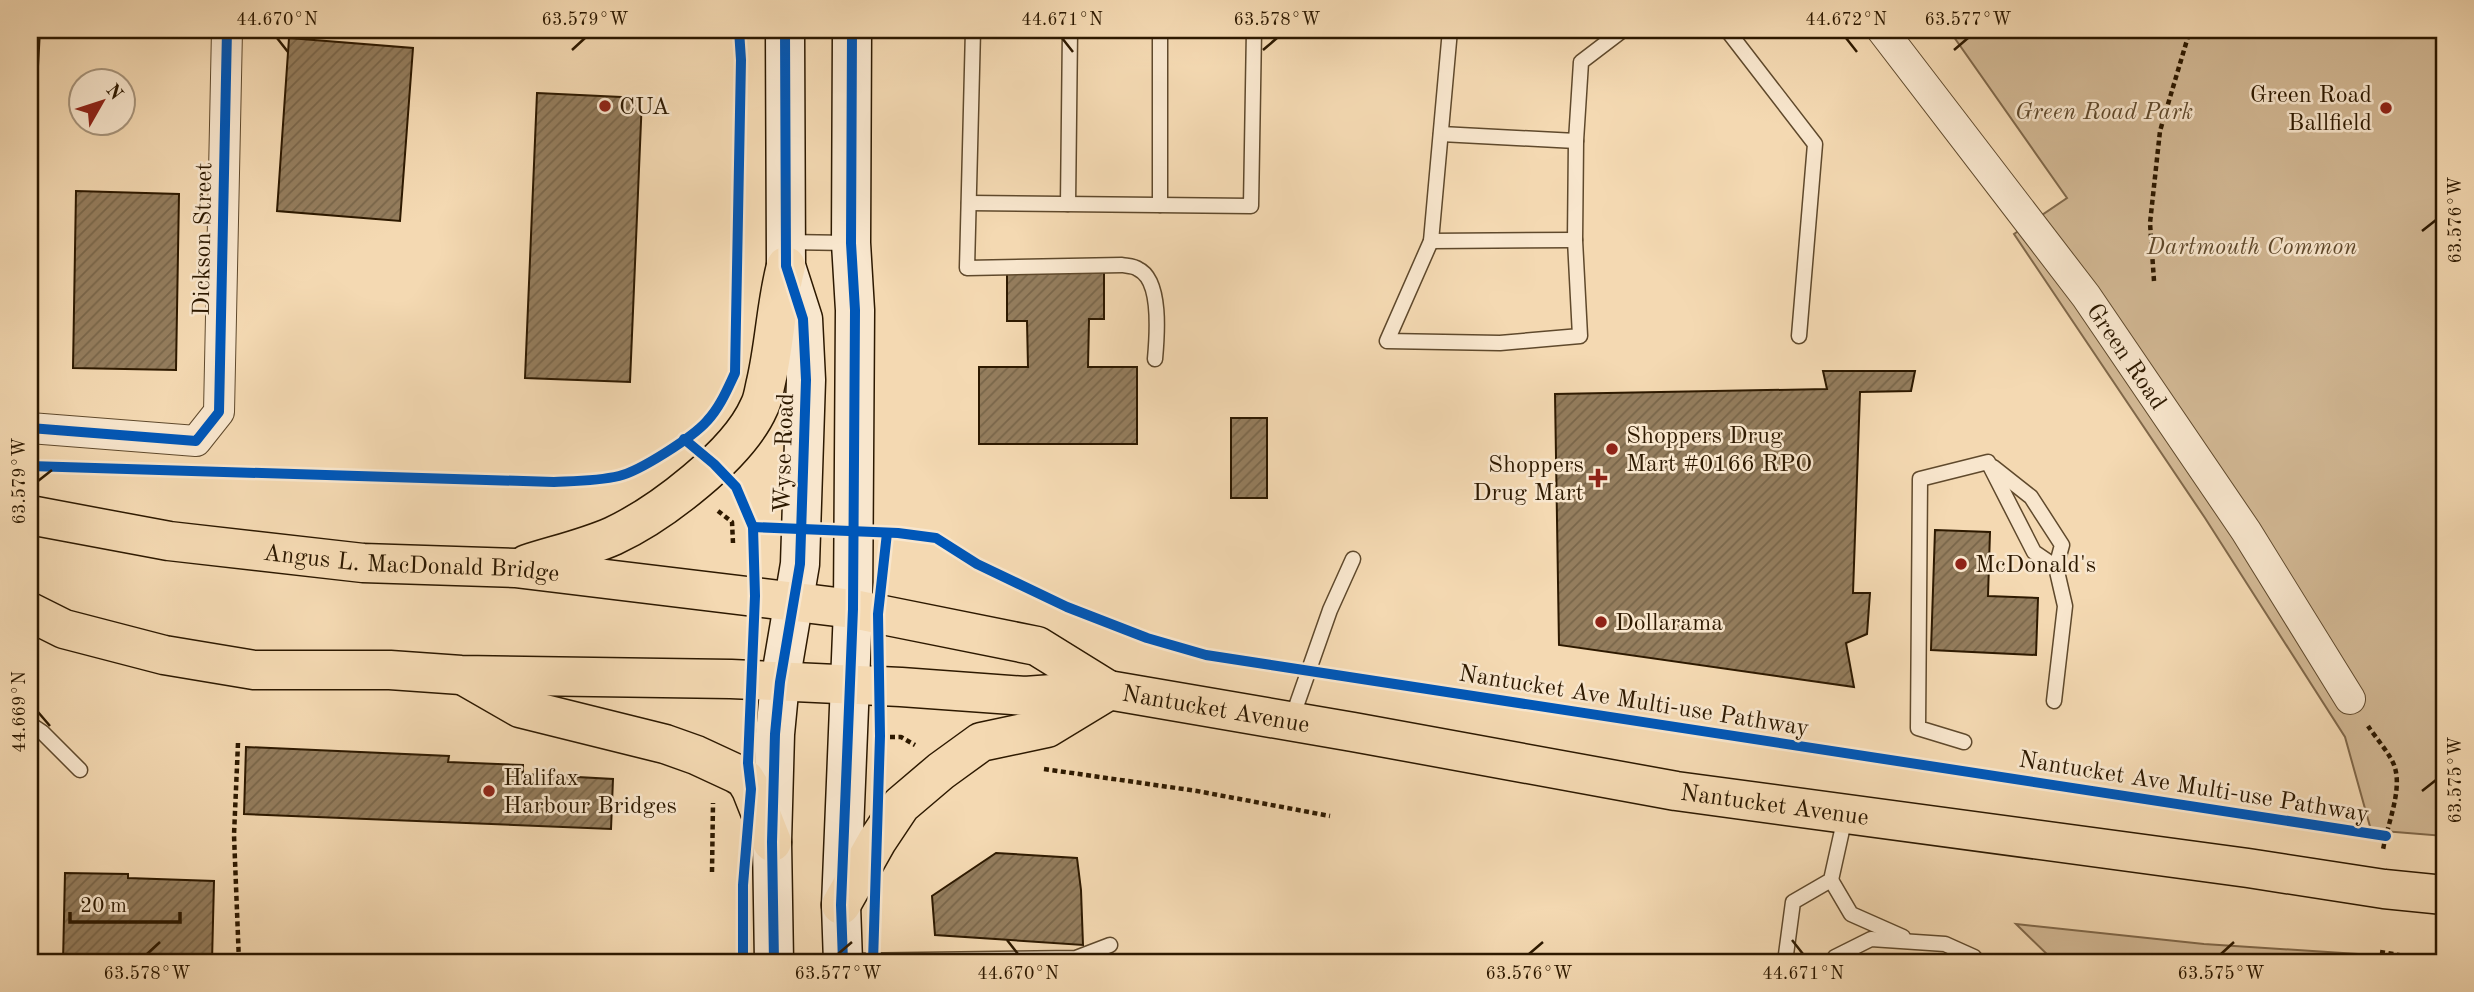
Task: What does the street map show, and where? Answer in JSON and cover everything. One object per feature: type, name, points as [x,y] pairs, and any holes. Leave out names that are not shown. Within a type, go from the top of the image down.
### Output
[{"type":"main road","name":"Wyse Road","points":[[774,962],[772,842],[775,734],[779,682],[800,564],[806,380],[803,319],[786,254],[785,30]]},
{"type":"main road","points":[[843,962],[841,905],[846,735],[864,685],[853,608],[855,310],[851,243],[852,30]]},
{"type":"main road","points":[[515,568],[613,536],[656,511],[737,442],[760,407],[774,349],[778,296],[786,254]]},
{"type":"main road","name":"Angus L. MacDonald Bridge","points":[[30,515],[169,541],[363,563],[515,568],[794,601]]},
{"type":"main road","name":"Nantucket Avenue","points":[[794,601],[853,608],[1037,646],[1108,690]]},
{"type":"main road","points":[[30,612],[64,629],[164,656],[254,670],[390,670],[461,675],[779,682]]},
{"type":"main road","points":[[461,675],[520,708],[665,744],[737,774],[745,779],[751,789],[772,842]]},
{"type":"main road","name":"Nantucket Avenue","points":[[779,682],[1025,696],[1108,690],[1676,792],[2248,868],[2384,890],[2444,895]]},
{"type":"main road","points":[[841,905],[901,805],[941,771],[981,742],[1047,728],[1108,690]]},
{"type":"street","name":"Dickson Street","points":[[30,428],[196,441],[219,412],[227,30]]},
{"type":"street","name":"Green Road","points":[[1882,30],[2085,296],[2246,531],[2350,699]]},
{"type":"lane","points":[[973,30],[967,268],[1122,265],[1140,269],[1151,283],[1156,305],[1155,359]]},
{"type":"lane","points":[[1068,204],[1070,30]]},
{"type":"lane","points":[[1160,30],[1160,205]]},
{"type":"lane","points":[[969,203],[1251,206],[1254,30]]},
{"type":"lane","points":[[1450,30],[1431,240],[1387,341],[1500,343],[1580,336],[1575,240],[1576,141],[1581,62],[1604,35],[1623,30]]},
{"type":"lane","points":[[1727,30],[1815,144],[1799,335]]},
{"type":"lane","points":[[1441,134],[1576,141]]},
{"type":"lane","points":[[1431,240],[1575,240]]},
{"type":"lane","points":[[786,254],[851,243]]},
{"type":"lane","points":[[1988,462],[2035,552],[2056,567]]},
{"type":"lane","points":[[1988,462],[2031,497],[2062,545],[2056,567],[2064,606],[2054,701]]},
{"type":"lane","points":[[1964,742],[1918,729],[1920,479],[1988,462]]},
{"type":"lane","points":[[1291,722],[1330,610],[1353,559]]},
{"type":"lane","points":[[30,724],[42,732],[80,770]]},
{"type":"lane","points":[[1845,815],[1831,880],[1851,914],[1913,941]]},
{"type":"lane","points":[[1785,962],[1793,902],[1831,880]]},
{"type":"lane","points":[[1832,962],[1835,957],[1871,939],[1945,944],[1974,957],[1978,962]]},
{"type":"lane","points":[[843,962],[1076,958],[1110,945]]},
{"type":"path","points":[[2154,281],[2150,223],[2160,131],[2190,30]]},
{"type":"path","points":[[710,503],[732,522],[733,543]]},
{"type":"path","points":[[864,685],[880,749]]},
{"type":"path","points":[[2350,699],[2395,767],[2397,796],[2383,851]]},
{"type":"path","points":[[901,737],[902,725]]},
{"type":"path","points":[[238,743],[234,835],[239,962]]},
{"type":"path","points":[[1033,769],[1197,791],[1330,816]]},
{"type":"path","points":[[712,872],[713,796]]},
{"type":"path","points":[[2380,952],[2444,962]]},
{"type":"green space","name":"Dartmouth Common","points":[[1949,30],[2444,30],[2444,836],[2371,830],[2345,737],[2205,518],[2014,234],[2067,198]]},
{"type":"green space","points":[[2016,924],[2204,944],[2444,962],[2055,962]]},
{"type":"building","points":[[30,30],[40,30],[30,211]]},
{"type":"building","points":[[289,38],[413,48],[400,221],[277,211]]},
{"type":"building","points":[[537,93],[642,98],[630,382],[525,378]]},
{"type":"building","points":[[76,191],[179,194],[176,370],[73,368]]},
{"type":"building","points":[[1007,272],[1104,272],[1104,319],[1089,319],[1088,367],[1137,367],[1137,444],[979,444],[979,367],[1028,367],[1027,321],[1007,321]]},
{"type":"building","points":[[1823,371],[1915,371],[1911,391],[1860,392],[1853,593],[1870,593],[1867,634],[1846,643],[1854,687],[1559,645],[1555,394],[1827,389]]},
{"type":"building","points":[[1231,418],[1267,418],[1267,498],[1231,498]]},
{"type":"building","name":"McDonald's","points":[[1935,530],[1990,532],[1988,596],[2038,598],[2036,655],[1931,650]]},
{"type":"building","points":[[246,747],[449,756],[448,762],[523,765],[523,774],[613,779],[611,829],[244,814]]},
{"type":"building","points":[[996,853],[1077,858],[1083,945],[935,935],[932,896]]},
{"type":"building","points":[[65,873],[128,874],[128,878],[214,881],[212,962],[63,962]]},
{"type":"cycle path","points":[[30,428],[196,441],[219,412],[227,30]]},
{"type":"cycle path","points":[[30,466],[554,482],[619,476],[666,453],[707,421],[735,373],[741,60],[739,30]]},
{"type":"cycle path","points":[[774,962],[772,842],[775,734],[780,682],[800,564],[806,380],[803,319],[786,266],[785,30]]},
{"type":"cycle path","points":[[843,962],[841,905],[853,609],[855,310],[851,243],[852,30]]},
{"type":"cycle path","points":[[684,439],[736,487],[753,527],[755,596],[748,763],[751,789],[743,885],[743,962]]},
{"type":"cycle path","name":"Nantucket Ave Multi-use Pathway","points":[[753,527],[898,533],[936,538],[977,564],[1067,607],[1147,638],[1206,655],[2386,836]]},
{"type":"cycle path","points":[[873,962],[880,736],[878,614],[887,533]]},
{"type":"place","name":"CUA","points":[[605,106]]},
{"type":"place","name":"Green Road Ballfield","points":[[2386,108]]},
{"type":"place","name":"Shoppers Drug Mart #0166 RPO","points":[[1612,449]]},
{"type":"place","name":"Shoppers Drug Mart","points":[[1598,478]]},
{"type":"place","name":"McDonald's","points":[[1961,564]]},
{"type":"place","name":"Dollarama","points":[[1601,622]]},
{"type":"place","name":"Halifax Harbour Bridges","points":[[489,791]]},
{"type":"park label","name":"Green Road Park","points":[[2104,111]]}]
